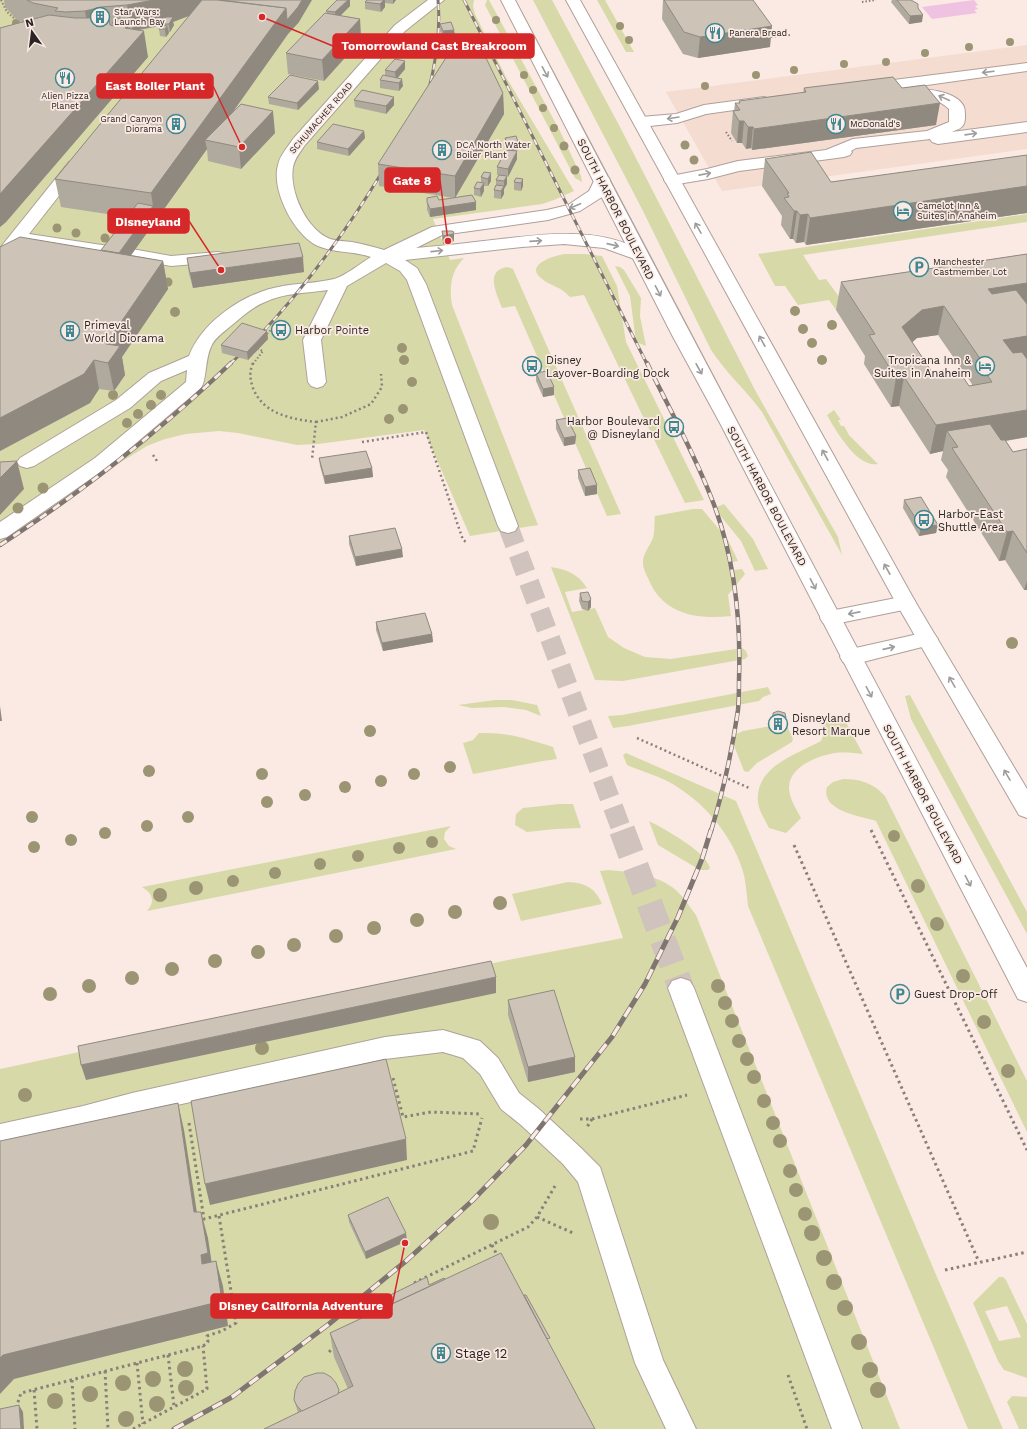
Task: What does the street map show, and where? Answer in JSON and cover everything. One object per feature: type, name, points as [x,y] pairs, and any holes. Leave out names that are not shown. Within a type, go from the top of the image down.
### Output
[{"type":"main road","name":"SCHUMACHER ROAD","points":[[436,0],[400,28],[299,142],[288,158],[285,169],[287,193],[294,208],[308,230],[320,240],[331,244],[372,251],[410,271],[418,286],[508,526]]},
{"type":"main road","name":"SOUTH HARBOR BOULEVARD","points":[[508,0],[640,256],[1027,992]]},
{"type":"main road","points":[[573,0],[906,603],[1027,809]]},
{"type":"main road","points":[[829,154],[853,144],[929,134],[945,130],[957,124],[957,108],[950,100],[940,95],[922,92],[859,95],[1027,68]]},
{"type":"main road","points":[[641,122],[677,118],[704,110],[743,105],[778,104]]},
{"type":"main road","points":[[672,180],[708,174],[738,166],[1027,127]]},
{"type":"main road","points":[[0,256],[4,254],[85,153]]},
{"type":"main road","points":[[0,532],[102,462],[195,384],[196,359],[203,343],[218,328],[246,305],[259,298],[282,291],[340,283],[384,257],[438,231],[548,215],[574,208],[596,194],[602,180]]},
{"type":"main road","points":[[17,237],[115,252]]},
{"type":"main road","points":[[302,245],[320,240]]},
{"type":"main road","points":[[384,257],[512,243],[560,240],[606,243],[630,250],[640,256]]},
{"type":"main road","points":[[132,254],[171,261],[197,260],[235,255]]},
{"type":"main road","points":[[317,382],[312,340],[340,283]]},
{"type":"main road","points":[[27,462],[123,404],[155,377],[196,359]]},
{"type":"main road","points":[[830,618],[906,603]]},
{"type":"main road","points":[[851,657],[927,639]]},
{"type":"main road","points":[[681,988],[847,1429]]},
{"type":"main road","points":[[0,1136],[83,1118],[132,1104],[385,1048],[443,1041],[471,1049],[489,1066],[510,1102],[530,1117],[572,1156],[590,1176],[650,1363],[681,1429]]},
{"type":"path","points":[[1,0],[7,12],[21,24]]},
{"type":"path","points":[[862,2],[876,0]]},
{"type":"path","points":[[771,37],[790,35]]},
{"type":"path","points":[[724,129],[736,147]]},
{"type":"path","points":[[258,349],[263,351],[251,366],[250,379],[253,392],[260,402],[276,413],[292,419],[316,422],[342,418],[370,404],[382,387],[381,374]]},
{"type":"path","points":[[312,459],[316,422]]},
{"type":"path","points":[[362,442],[426,432],[463,540],[468,543]]},
{"type":"path","points":[[637,738],[749,788]]},
{"type":"path","points":[[870,830],[1027,1150]]},
{"type":"path","points":[[794,845],[979,1262]]},
{"type":"path","points":[[530,1117],[592,1119],[687,1094]]},
{"type":"path","points":[[189,1121],[204,1220],[473,1152],[484,1114],[432,1112],[403,1117]]},
{"type":"path","points":[[409,1286],[528,1227],[537,1217],[592,1119]]},
{"type":"path","points":[[13,1414],[21,1393],[203,1346],[208,1342],[207,1336],[222,1331],[236,1323],[219,1216]]},
{"type":"path","points":[[492,1245],[499,1259]]},
{"type":"path","points":[[945,1270],[1027,1252]]},
{"type":"path","points":[[360,1321],[381,1300],[388,1296]]},
{"type":"path","points":[[329,1352],[340,1342]]},
{"type":"path","points":[[133,1429],[206,1389],[203,1346]]},
{"type":"path","points":[[168,1355],[174,1406]]},
{"type":"path","points":[[137,1363],[143,1424]]},
{"type":"path","points":[[106,1371],[108,1429]]},
{"type":"path","points":[[72,1380],[75,1429]]},
{"type":"path","points":[[34,1390],[37,1429]]},
{"type":"shaded area","points":[[974,0],[978,5],[975,6],[978,9],[974,10],[977,13],[932,19],[922,7]]},
{"type":"shaded area","points":[[1027,45],[1027,149],[722,191],[666,92]]},
{"type":"green space","points":[[0,0],[474,0],[473,6],[475,14],[506,77],[574,191],[542,204],[433,219],[450,260],[464,258],[456,268],[452,280],[452,305],[538,525],[470,536],[424,430],[318,444],[297,445],[238,433],[219,431],[186,434],[165,439],[147,446],[121,462],[70,500],[0,547]]},
{"type":"green space","points":[[487,0],[489,0],[561,133],[581,176],[582,182],[575,178],[485,5]]},
{"type":"green space","points":[[533,0],[552,0],[620,127],[755,390],[838,537],[842,555],[762,412],[711,350],[642,209]]},
{"type":"green space","points":[[597,0],[605,0],[634,52],[626,52]]},
{"type":"green space","points":[[1027,214],[1027,222],[803,255],[819,280],[826,279],[840,298],[836,310],[829,300],[798,305],[785,286],[775,286],[758,254]]},
{"type":"green space","points":[[565,254],[602,256],[617,286],[626,342],[704,500],[685,503],[584,295],[570,297],[562,290],[545,281],[537,273],[536,268],[543,261]]},
{"type":"green space","points":[[615,266],[624,270],[641,298],[640,316],[646,346],[636,342],[630,296]]},
{"type":"green space","points":[[507,267],[513,269],[621,514],[607,516],[515,306],[502,308],[495,290],[494,278],[500,269]]},
{"type":"green space","points":[[834,410],[841,420],[838,420],[841,426],[844,426],[849,435],[878,464],[870,464],[862,460],[848,447],[827,415]]},
{"type":"green space","points":[[724,504],[753,539],[768,569],[755,571],[741,541],[714,508]]},
{"type":"green space","points":[[693,509],[702,509],[728,540],[738,561],[731,562],[734,570],[742,569],[745,574],[728,595],[731,616],[705,617],[682,612],[671,607],[662,600],[654,590],[645,571],[643,560],[653,538],[655,516]]},
{"type":"green space","points":[[551,567],[562,569],[571,573],[580,579],[587,588],[565,592],[572,612],[595,608],[608,637],[624,648],[645,657],[671,659],[742,648],[746,651],[748,656],[745,659],[623,681],[595,680]]},
{"type":"green space","points":[[768,687],[771,694],[763,697],[759,701],[628,726],[613,728],[608,716],[622,715]]},
{"type":"green space","points":[[910,695],[1027,912],[1027,934],[911,719],[905,696]]},
{"type":"green space","points":[[495,700],[512,700],[537,705],[541,716],[526,710],[504,707],[472,708],[458,705]]},
{"type":"green space","points":[[843,717],[863,754],[835,753],[812,760],[798,769],[790,781],[789,789],[795,808],[801,818],[786,833],[769,828],[758,802],[759,790],[763,780],[779,763],[821,741],[824,734],[820,721]]},
{"type":"green space","points":[[771,726],[775,730],[788,728],[793,739],[792,742],[757,763],[748,772],[744,771],[733,743],[732,739],[734,735],[743,731]]},
{"type":"green space","points":[[479,733],[508,735],[553,747],[557,759],[473,774],[463,743],[473,740]]},
{"type":"green space","points":[[626,753],[736,801],[934,1270],[1003,1429],[968,1429],[748,906],[744,875],[733,847],[716,821],[694,799],[669,782],[627,765],[623,755]]},
{"type":"green space","points":[[843,779],[861,781],[871,785],[885,796],[1027,1081],[1027,1132],[876,821],[843,811],[829,802],[826,795],[827,787],[833,782]]},
{"type":"green space","points":[[573,804],[581,828],[527,832],[515,825],[516,814],[523,808]]},
{"type":"green space","points":[[649,821],[684,841],[707,861],[710,868],[708,870],[700,870],[658,845]]},
{"type":"green space","points":[[451,826],[445,832],[444,839],[449,846],[456,849],[147,911],[150,907],[152,898],[142,887]]},
{"type":"green space","points":[[609,870],[642,874],[658,879],[679,893],[696,915],[900,1429],[0,1429],[0,1069],[508,960],[623,938],[600,871]]},
{"type":"green space","points":[[568,882],[589,887],[593,890],[602,904],[521,921],[512,894]]},
{"type":"green space","points":[[999,1277],[1003,1277],[1006,1280],[1027,1324],[1027,1378],[1004,1370],[998,1361],[973,1303]],"holes":[[[1007,1306],[1021,1337],[999,1341],[985,1311]]]},
{"type":"green space","points":[[1012,1396],[1027,1397],[1027,1429],[1019,1429],[1007,1402]]},
{"type":"building","points":[[27,0],[154,0],[127,5],[101,7],[85,11],[66,12],[55,11],[58,8],[33,3]]},
{"type":"building","name":"Grand Canyon Diorama","points":[[202,0],[217,0],[286,8],[151,193],[55,179]]},
{"type":"building","points":[[221,0],[302,0],[287,20],[286,8]]},
{"type":"building","points":[[337,0],[348,0],[335,12],[326,11]]},
{"type":"building","points":[[367,0],[384,0],[380,4],[365,2]]},
{"type":"building","points":[[664,0],[753,0],[772,26],[700,37],[684,32]]},
{"type":"building","points":[[897,0],[911,0],[918,4],[918,8],[923,15],[910,16]]},
{"type":"building","points":[[325,13],[360,19],[322,60],[286,53]]},
{"type":"building","points":[[49,15],[75,18],[102,18],[109,20],[110,25],[114,26],[116,23],[112,23],[116,18],[136,20],[132,25],[128,25],[125,28],[144,31],[0,194],[0,28]]},
{"type":"building","points":[[166,17],[173,17],[169,24],[161,24]]},
{"type":"building","points":[[451,22],[454,30],[443,31],[440,24]]},
{"type":"building","points":[[161,25],[167,26],[165,29],[159,29]]},
{"type":"building","name":"DCA North Water Boiler Plant","points":[[449,53],[486,58],[503,93],[455,176],[378,164]]},
{"type":"building","points":[[395,59],[405,61],[395,72],[385,70]]},
{"type":"building","points":[[290,75],[318,81],[297,103],[268,97]]},
{"type":"building","points":[[383,75],[402,79],[399,83],[380,80]]},
{"type":"building","points":[[893,77],[902,88],[925,85],[940,103],[754,129],[753,127],[748,127],[744,121],[739,121],[733,111],[740,110],[735,103],[740,103],[739,101],[806,92],[804,88]]},
{"type":"building","points":[[362,90],[394,97],[386,106],[354,100]]},
{"type":"building","points":[[241,104],[273,111],[239,147],[205,140]]},
{"type":"building","points":[[333,124],[364,131],[348,149],[317,142]]},
{"type":"building","points":[[516,136],[518,142],[507,144],[505,138]]},
{"type":"building","points":[[506,150],[517,151],[508,169],[497,167]]},
{"type":"building","points":[[811,152],[831,182],[1027,155],[1027,186],[810,218],[808,214],[800,215],[797,211],[794,211],[784,198],[789,197],[787,193],[789,193],[765,159]]},
{"type":"building","points":[[484,172],[491,173],[488,179],[481,177]]},
{"type":"building","points":[[499,175],[507,176],[504,181],[496,180]]},
{"type":"building","points":[[516,178],[523,179],[521,183],[514,182]]},
{"type":"building","points":[[477,182],[484,183],[480,189],[474,188]]},
{"type":"building","points":[[496,185],[504,186],[501,191],[494,190]]},
{"type":"building","points":[[472,195],[476,202],[430,209],[427,202],[427,198],[437,196],[439,200]]},
{"type":"building","points":[[138,203],[153,206],[119,253],[101,250]]},
{"type":"building","points":[[442,231],[454,232],[453,234],[443,236]]},
{"type":"building","name":"Primeval World Diorama","points":[[20,237],[163,261],[106,344],[120,346],[108,363],[94,360],[84,374],[0,418],[0,247]]},
{"type":"building","points":[[299,243],[303,257],[190,273],[187,258]]},
{"type":"building","points":[[1027,254],[1027,283],[988,289],[992,294],[1016,290],[1027,304],[1027,336],[1003,340],[1013,353],[1022,352],[1027,359],[1027,410],[936,425],[904,377],[896,378],[869,335],[875,334],[841,282]],"holes":[[[944,306],[981,360],[977,360],[992,382],[969,386],[961,374],[949,376],[945,370],[932,372],[902,327],[922,310]]]},
{"type":"building","points":[[242,323],[267,331],[247,352],[221,345]]},
{"type":"building","points":[[547,371],[554,387],[543,389],[536,373]]},
{"type":"building","points":[[567,418],[576,436],[564,438],[556,420]]},
{"type":"building","points":[[990,424],[1001,440],[1005,440],[1013,452],[1027,449],[1027,553],[1013,531],[1007,532],[952,448],[958,447],[947,431]]},
{"type":"building","points":[[366,451],[372,468],[324,476],[319,458]]},
{"type":"building","points":[[17,461],[0,478],[0,462]]},
{"type":"building","points":[[590,468],[597,485],[585,487],[578,470]]},
{"type":"building","points":[[921,497],[938,525],[921,527],[904,500]]},
{"type":"building","points":[[395,528],[402,549],[355,557],[349,536]]},
{"type":"building","points":[[588,592],[591,599],[588,602],[582,601],[580,593]]},
{"type":"building","points":[[425,613],[432,634],[382,643],[376,622]]},
{"type":"building","points":[[778,711],[785,713],[786,718],[783,720],[776,720],[773,717],[773,713]]},
{"type":"building","points":[[491,961],[496,977],[81,1065],[78,1046]]},
{"type":"building","points":[[554,990],[575,1057],[528,1067],[508,1000]]},
{"type":"building","points":[[386,1059],[406,1139],[205,1184],[191,1101]]},
{"type":"building","points":[[178,1103],[194,1212],[201,1212],[208,1253],[201,1255],[202,1264],[216,1261],[222,1301],[3,1355],[0,1358],[0,1141]]},
{"type":"building","points":[[388,1197],[406,1233],[365,1252],[348,1215]]},
{"type":"building","name":"Stage 12","points":[[501,1253],[595,1429],[264,1429],[353,1386],[330,1333]]},
{"type":"building","points":[[427,1277],[429,1285],[444,1278],[445,1279],[383,1308],[380,1300]]},
{"type":"building","points":[[524,1295],[526,1295],[550,1338],[547,1339]]},
{"type":"building","points":[[317,1373],[324,1373],[331,1377],[339,1390],[338,1394],[302,1411],[294,1400],[295,1391],[298,1384],[304,1377]]},
{"type":"building","points":[[19,1405],[21,1429],[0,1429],[0,1409]]},
{"type":"tunnel","points":[[508,526],[622,831]]},
{"type":"tunnel","points":[[622,830],[681,988]]},
{"type":"railway","points":[[428,93],[437,47],[439,24],[438,0]]},
{"type":"railway","points":[[464,0],[647,364]]},
{"type":"railway","points":[[257,338],[292,299],[325,257],[384,169]]},
{"type":"railway","points":[[230,364],[246,349]]},
{"type":"railway","points":[[0,545],[61,504],[120,460],[176,413],[231,363]]},
{"type":"railway","points":[[647,363],[689,446],[711,497],[725,541],[734,587],[739,633],[738,710],[727,771],[711,831]]},
{"type":"railway","points":[[174,1429],[232,1397],[329,1324],[406,1261],[472,1201],[526,1145],[612,1037],[645,984],[678,917],[702,859],[711,830]]},
{"type":"place","name":"Star Wars: Launch Bay","points":[[100,17]]},
{"type":"place","name":"Tomorrowland Cast Breakroom","points":[[262,17]]},
{"type":"place","name":"Panera Bread","points":[[715,33]]},
{"type":"place","name":"Alien Pizza Planet","points":[[65,78]]},
{"type":"place","name":"Grand Canyon Diorama","points":[[176,124]]},
{"type":"place","name":"McDonald's","points":[[836,124]]},
{"type":"place","name":"East Boiler Plant","points":[[242,147]]},
{"type":"place","name":"DCA North Water Boiler Plant","points":[[442,150]]},
{"type":"place","name":"Camelot Inn & Suites in Anaheim","points":[[903,211]]},
{"type":"place","name":"Gate 8","points":[[448,241]]},
{"type":"place","name":"Manchester Castmember Lot","points":[[919,267]]},
{"type":"place","name":"Disneyland","points":[[221,270]]},
{"type":"place","name":"Harbor Pointe","points":[[281,330]]},
{"type":"place","name":"Primeval World Diorama","points":[[70,331]]},
{"type":"place","name":"Disney Layover-Boarding Dock","points":[[532,366]]},
{"type":"place","name":"Tropicana Inn & Suites in Anaheim","points":[[985,366]]},
{"type":"place","name":"Harbor Boulevard @ Disneyland","points":[[674,427]]},
{"type":"place","name":"Harbor-East Shuttle Area","points":[[924,520]]},
{"type":"place","name":"Disneyland Resort Marque","points":[[778,724]]},
{"type":"place","name":"Guest Drop-Off","points":[[900,994]]},
{"type":"place","name":"Disney California Adventure","points":[[405,1243]]},
{"type":"place","name":"Stage 12","points":[[441,1353]]}]
